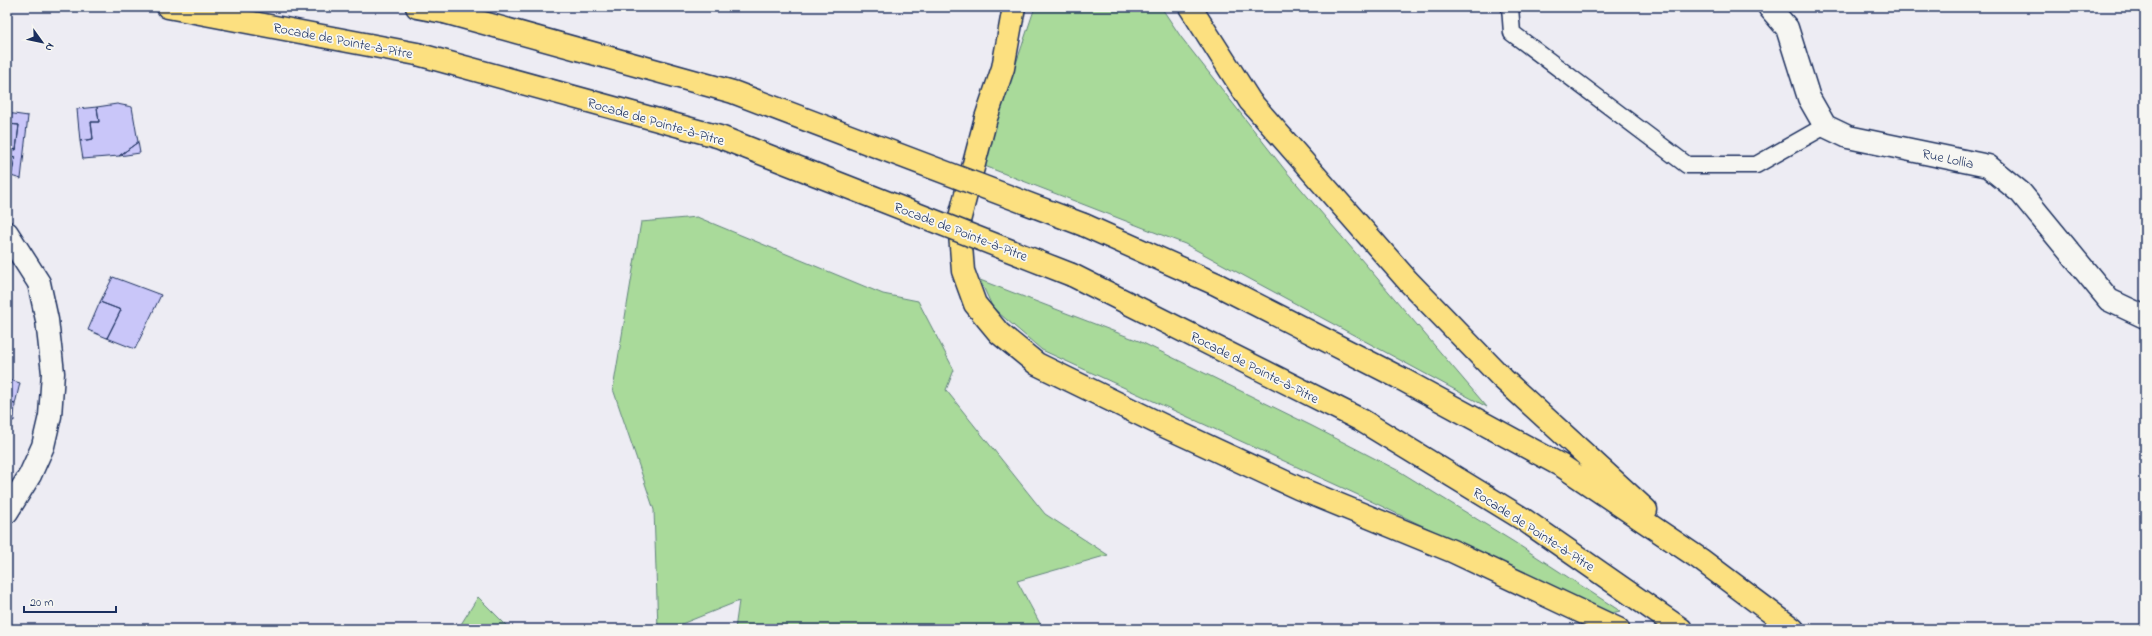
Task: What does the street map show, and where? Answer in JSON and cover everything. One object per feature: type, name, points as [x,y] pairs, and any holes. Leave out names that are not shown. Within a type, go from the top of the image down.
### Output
[{"type":"highway","name":"Rocade de Pointe-à-Pitre","points":[[168,7],[417,54],[720,137],[1072,275],[1361,420],[1523,519],[1681,629]]},
{"type":"highway","points":[[417,7],[444,12],[733,92],[1084,225],[1216,284],[1398,377],[1562,466],[1700,559],[1793,629]]},
{"type":"highway","points":[[1014,7],[1003,68],[986,118],[959,221],[963,271],[975,304],[999,333],[1037,364],[1162,425],[1298,488],[1452,551],[1618,629]]},
{"type":"highway","points":[[1190,7],[1250,101],[1408,281],[1503,379],[1700,559]]},
{"type":"street","points":[[1769,7],[1787,28],[1809,98],[1825,126]]},
{"type":"street","name":"Rue Lollia","points":[[1825,126],[1848,137],[1988,166],[2021,193],[2109,300],[2145,318]]},
{"type":"street","points":[[7,234],[21,252],[39,284],[47,320],[53,373],[50,416],[43,446],[30,475],[7,512]]},
{"type":"lane","points":[[1510,7],[1512,33],[1687,166],[1756,165],[1825,126]]},
{"type":"green space","points":[[1035,7],[1161,7],[1181,37],[1285,170],[1487,407],[1185,244],[982,165]]},
{"type":"green space","points":[[697,217],[883,294],[918,301],[954,370],[946,390],[1045,514],[1108,555],[1017,581],[1043,629],[735,629],[739,601],[669,629],[658,629],[654,510],[613,389],[641,222]]},
{"type":"green space","points":[[980,280],[1139,341],[1312,426],[1399,471],[1514,542],[1620,611],[1607,614],[1356,494],[1042,350],[993,308]]},
{"type":"green space","points":[[478,597],[510,629],[458,629]]},
{"type":"building","points":[[117,104],[132,107],[138,142],[119,156],[83,159],[80,141],[93,139],[91,122],[99,122],[97,107]]},
{"type":"building","points":[[97,107],[99,122],[91,122],[93,139],[80,141],[77,109]]},
{"type":"building","points":[[7,113],[28,116],[21,179],[11,176],[15,158],[7,156],[7,148],[16,150],[19,125],[7,124]]},
{"type":"building","points":[[7,124],[19,125],[16,150],[7,148]]},
{"type":"building","points":[[138,142],[140,153],[119,156]]},
{"type":"building","points":[[7,156],[15,158],[11,176],[7,176]]},
{"type":"building","points":[[113,277],[161,295],[135,349],[107,338],[121,310],[100,302]]},
{"type":"building","points":[[100,302],[121,310],[107,338],[88,330]]},
{"type":"building","points":[[7,379],[20,383],[15,404],[7,402]]},
{"type":"building","points":[[7,402],[15,404],[14,421],[7,419]]}]
